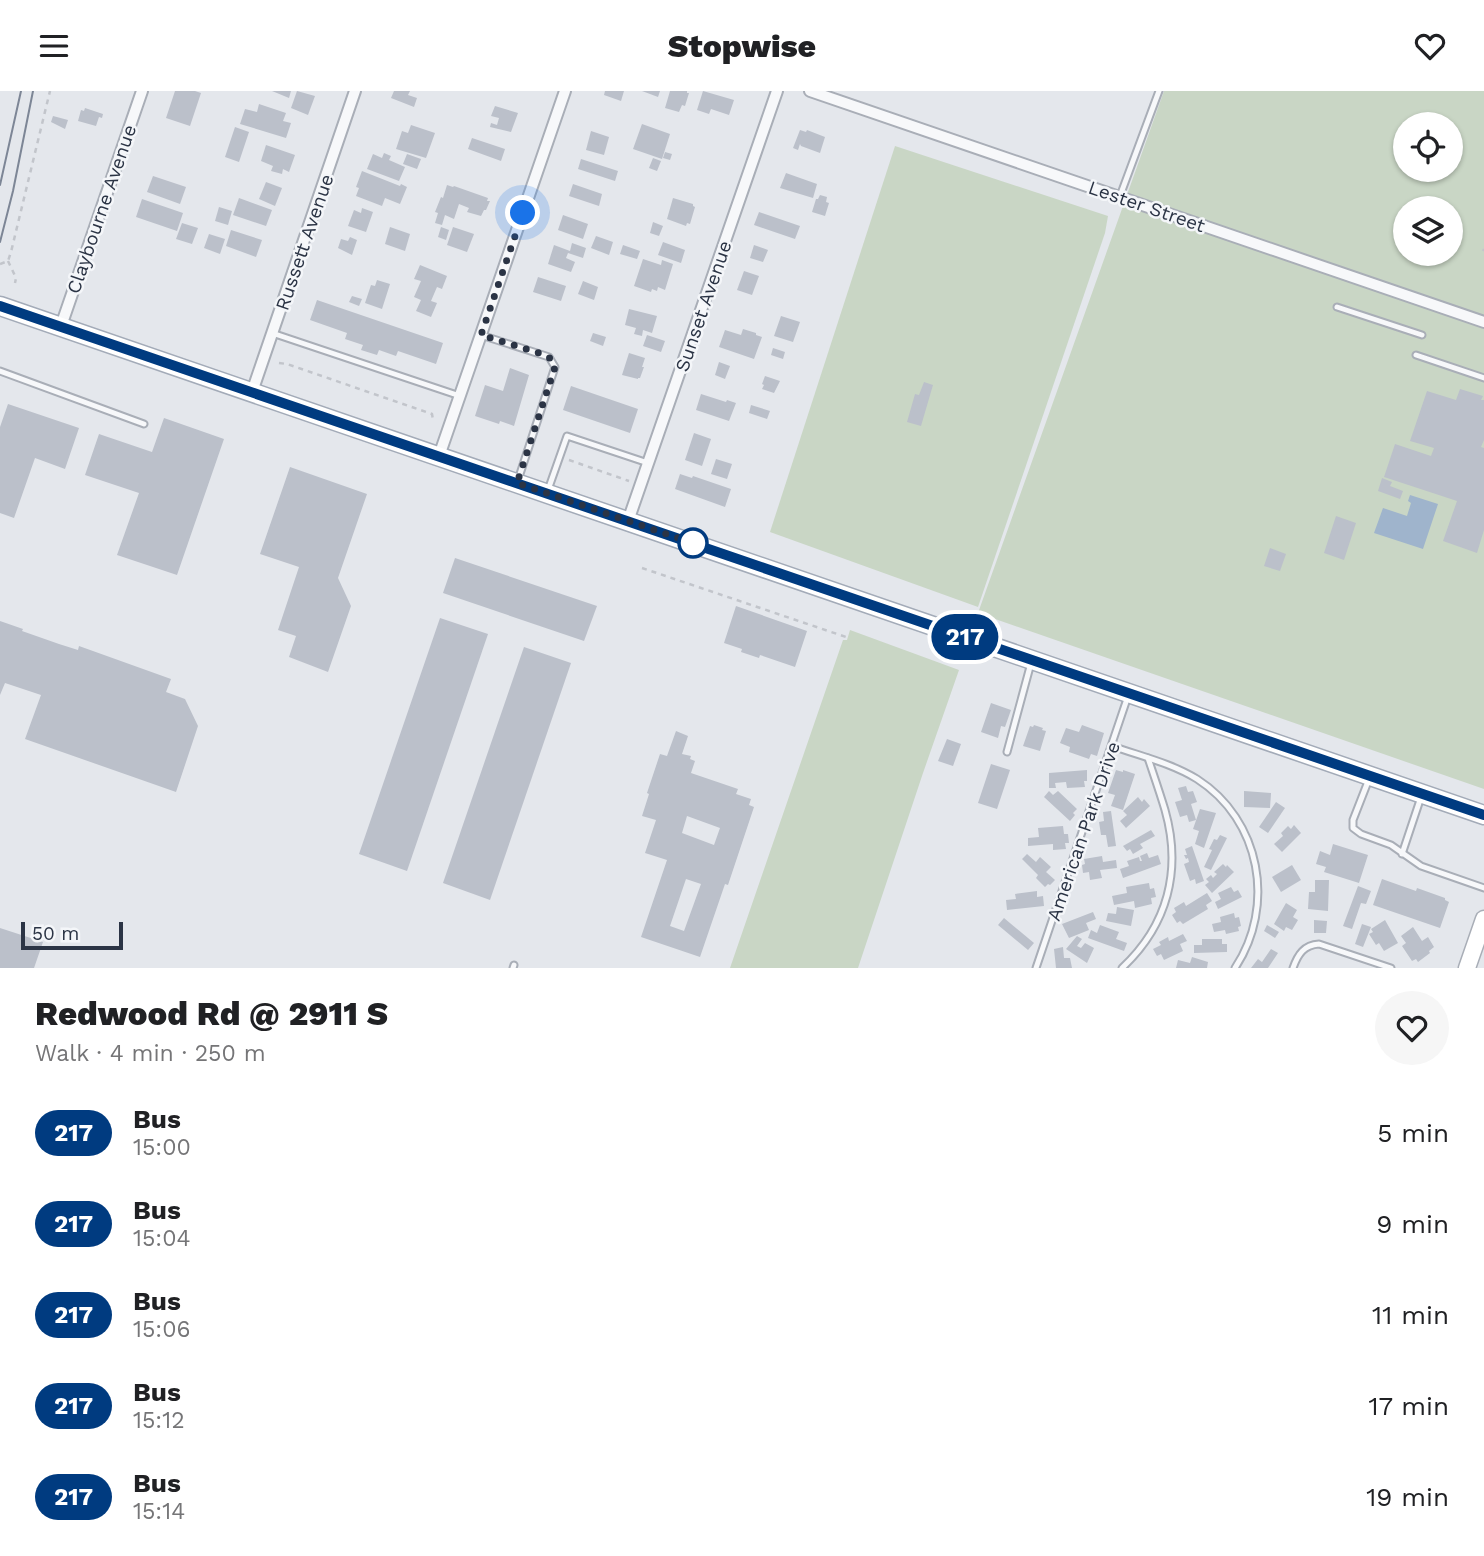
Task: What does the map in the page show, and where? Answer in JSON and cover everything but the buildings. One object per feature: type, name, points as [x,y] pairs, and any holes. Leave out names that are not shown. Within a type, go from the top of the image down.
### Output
[{"type":"main road","points":[[0,306],[1484,815]]},
{"type":"main road","points":[[1467,968],[1484,919]]},
{"type":"street","name":"Claybourne Avenue","points":[[61,327],[142,91]]},
{"type":"street","name":"Russett Avenue","points":[[252,392],[355,91]]},
{"type":"street","points":[[439,456],[565,91]]},
{"type":"street","name":"Sunset Avenue","points":[[628,521],[777,91]]},
{"type":"street","name":"Lester Street","points":[[810,91],[1484,322]]},
{"type":"lane","points":[[1119,197],[1159,91]]},
{"type":"lane","points":[[1337,307],[1422,335]]},
{"type":"lane","points":[[272,333],[460,396]]},
{"type":"lane","points":[[481,335],[549,357],[555,367],[517,483]]},
{"type":"lane","points":[[1416,355],[1484,378]]},
{"type":"lane","points":[[0,371],[144,424]]},
{"type":"lane","points":[[547,493],[567,436],[648,464]]},
{"type":"lane","points":[[1007,752],[1032,660]]},
{"type":"lane","name":"American Park Drive","points":[[1036,968],[1129,693]]},
{"type":"lane","points":[[1112,746],[1182,771],[1214,792],[1233,814],[1248,839],[1259,887],[1257,908],[1254,927],[1235,968]]},
{"type":"lane","points":[[1122,968],[1145,943],[1156,925],[1171,879],[1171,841],[1165,811],[1148,758]]},
{"type":"lane","points":[[1370,776],[1353,820],[1353,828],[1361,834],[1391,845],[1421,866],[1484,888]]},
{"type":"lane","points":[[1402,854],[1422,794]]},
{"type":"lane","points":[[1293,968],[1303,950],[1320,944],[1391,968]]},
{"type":"path","points":[[15,283],[16,278],[8,261],[50,91]]},
{"type":"path","points":[[0,264],[8,261]]},
{"type":"path","points":[[279,363],[287,363],[432,414],[433,420]]},
{"type":"path","points":[[559,457],[629,481]]},
{"type":"path","points":[[642,568],[846,637]]},
{"type":"green space","points":[[1164,91],[1484,91],[1484,789],[978,613]]},
{"type":"green space","points":[[895,146],[1108,216],[1105,233],[978,607],[770,532]]},
{"type":"green space","points":[[850,630],[959,670],[858,968],[730,968],[843,640],[847,640]]},
{"type":"water","points":[[1410,495],[1438,504],[1423,549],[1374,533],[1383,508],[1407,516],[1411,503],[1408,501]]},
{"type":"tram line","points":[[0,185],[21,91]]},
{"type":"tram line","points":[[0,242],[33,91]]},
{"type":"bus line","name":"217","points":[[0,306],[1484,815]]},
{"type":"route","points":[[523,213],[481,335],[549,357],[555,367],[517,483],[693,543]]}]
